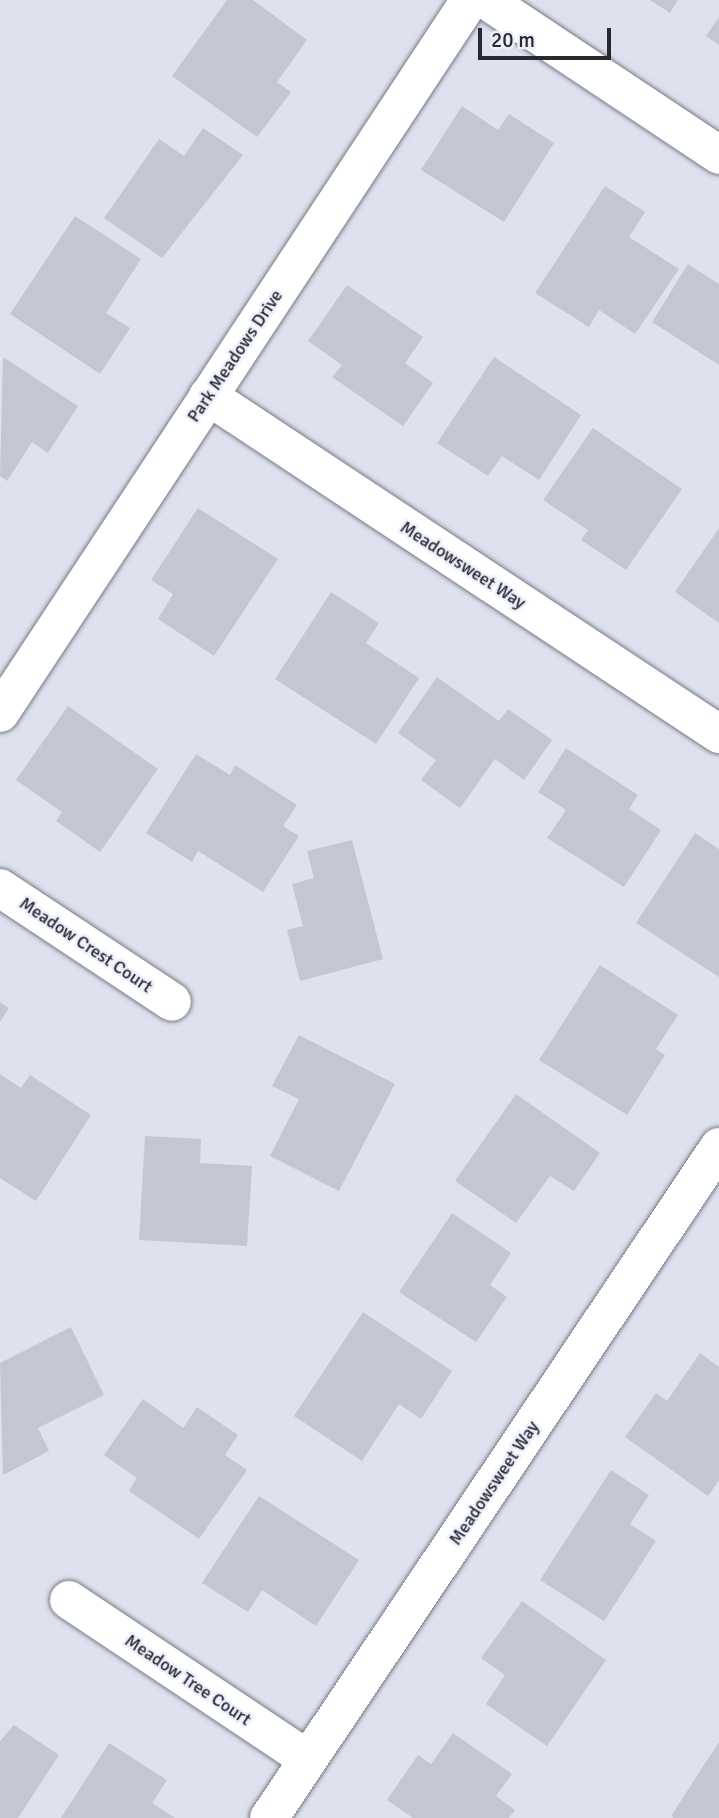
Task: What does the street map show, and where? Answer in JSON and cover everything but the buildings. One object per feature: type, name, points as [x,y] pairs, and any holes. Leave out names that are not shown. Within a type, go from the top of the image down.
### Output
[{"type":"street","name":"Park Meadows Drive","points":[[0,713],[470,0]]},
{"type":"street","points":[[486,0],[719,155]]},
{"type":"street","name":"Meadowsweet Way","points":[[208,396],[719,734]]},
{"type":"street","name":"Meadow Crest Court","points":[[0,888],[172,1002]]},
{"type":"street","name":"Meadowsweet Way","points":[[270,1818],[719,1147]]},
{"type":"street","name":"Meadow Tree Court","points":[[69,1600],[307,1759]]}]
